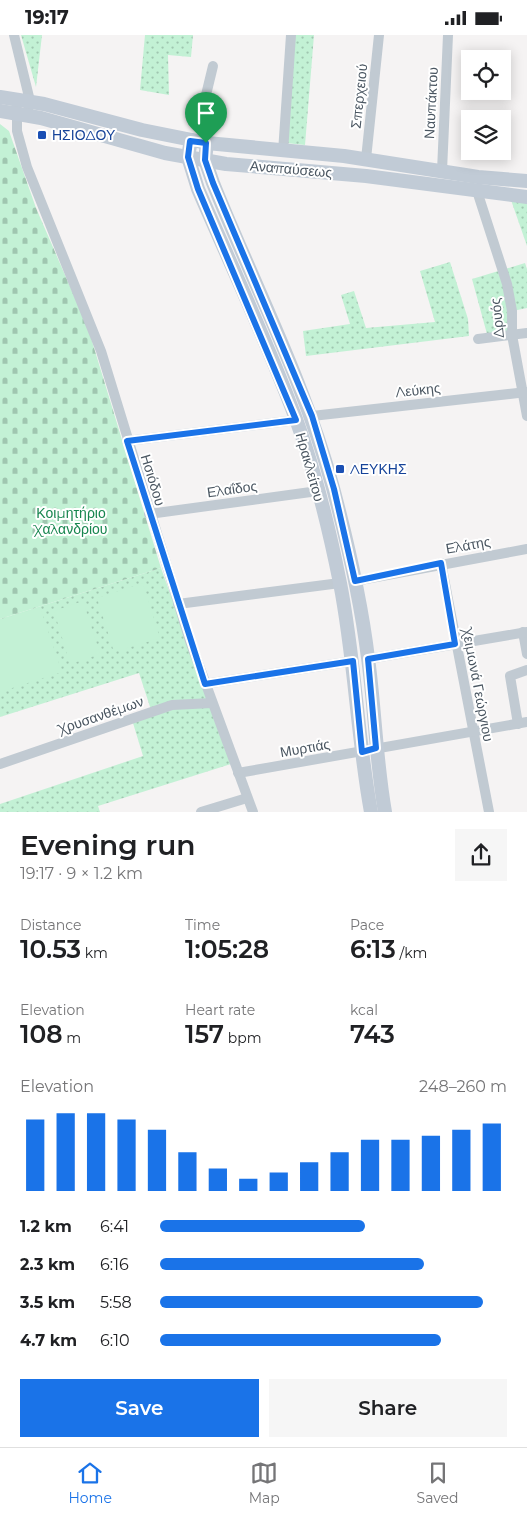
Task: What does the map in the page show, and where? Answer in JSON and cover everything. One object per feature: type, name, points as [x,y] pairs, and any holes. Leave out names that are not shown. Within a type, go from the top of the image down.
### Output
[{"type":"main road","name":"Αναπαύσεως","points":[[0,97],[24,100],[190,141],[366,159],[442,171],[527,181]]},
{"type":"main road","name":"Αναπαύσεως","points":[[0,111],[22,114],[126,143],[205,160],[366,176],[527,197]]},
{"type":"main road","name":"Ηρακλείτου","points":[[190,141],[188,157],[198,189],[296,420],[318,491],[340,583],[353,661],[362,752],[371,812]]},
{"type":"main road","name":"Ηρακλείτου","points":[[206,143],[205,160],[230,224],[312,416],[334,489],[355,581],[368,659],[376,748],[385,812]]},
{"type":"street","points":[[14,35],[24,100]]},
{"type":"street","points":[[283,152],[291,35]]},
{"type":"street","name":"Σπερχειού","points":[[366,159],[379,35]]},
{"type":"street","name":"Ναυπάκτου","points":[[442,171],[448,35]]},
{"type":"street","points":[[206,143],[205,99],[213,66]]},
{"type":"street","name":"Ησιόδου","points":[[24,100],[18,140],[52,233],[94,330],[149,514],[178,603],[205,684],[252,812]]},
{"type":"street","name":"Δρυός","points":[[478,191],[507,284],[512,311],[512,335],[525,393],[527,416]]},
{"type":"street","points":[[478,339],[527,333]]},
{"type":"street","name":"Λεύκης","points":[[312,416],[525,393]]},
{"type":"street","points":[[127,441],[296,420]]},
{"type":"street","name":"Ελαΐδος","points":[[149,514],[318,491]]},
{"type":"street","name":"Ελάτης","points":[[355,581],[441,563],[527,549]]},
{"type":"street","name":"Χειμωνά Γεώργιου","points":[[441,563],[455,644],[489,812]]},
{"type":"street","points":[[178,603],[340,583]]},
{"type":"street","points":[[368,659],[525,632],[527,654]]},
{"type":"street","points":[[205,684],[353,661]]},
{"type":"street","points":[[522,723],[510,676],[527,671]]},
{"type":"street","name":"Χρυσανθέμων","points":[[0,764],[172,705],[212,703]]},
{"type":"street","name":"Μυρτιάς","points":[[238,773],[522,723]]},
{"type":"street","points":[[201,812],[247,798]]},
{"type":"green space","points":[[21,35],[42,35],[36,87]]},
{"type":"green space","points":[[145,35],[193,35],[191,57],[168,55],[169,95],[140,90]]},
{"type":"green space","points":[[294,35],[314,35],[305,145],[286,143]]},
{"type":"green space","name":"Κοιμητήριο Χαλανδρίου","points":[[0,124],[9,131],[36,208],[88,328],[161,568],[0,619]]},
{"type":"green space","points":[[511,200],[527,201],[527,246]]},
{"type":"green space","points":[[450,262],[468,319],[469,336],[306,356],[303,331],[350,324],[341,295],[354,291],[366,328],[435,322],[420,271]]},
{"type":"green space","points":[[525,263],[527,269],[527,308],[508,312],[507,332],[487,334],[472,279]]},
{"type":"green space","points":[[161,568],[231,764],[98,806],[100,812],[0,812],[0,804],[143,756],[133,723],[153,716],[139,673],[0,717],[0,619]]},
{"type":"green space","points":[[143,583],[160,638],[114,652],[97,598]]},
{"type":"green space","points":[[83,601],[100,654],[70,664],[54,611]]},
{"type":"green space","points":[[40,607],[62,672],[0,692],[0,620]]},
{"type":"place","name":"ΗΣΙΟΔΟΥ","points":[[42,135]]},
{"type":"place","name":"ΛΕΥΚΗΣ","points":[[340,469]]},
{"type":"route","points":[[190,141],[206,143],[205,160],[213,183],[312,416],[334,489],[355,581],[441,563],[455,644],[368,659],[376,748],[362,752],[358,729],[353,661],[205,684],[127,441],[296,420],[192,171],[188,157],[190,141]]}]
